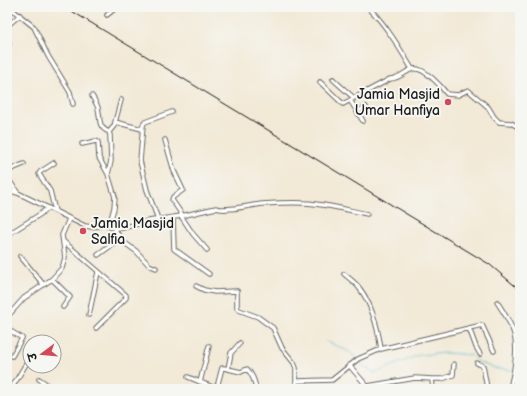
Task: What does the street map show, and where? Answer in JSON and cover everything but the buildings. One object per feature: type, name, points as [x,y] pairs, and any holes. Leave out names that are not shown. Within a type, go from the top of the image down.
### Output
[{"type":"street","points":[[9,7],[34,27],[48,56],[70,92],[73,104]]},
{"type":"street","points":[[107,15],[116,7]]},
{"type":"street","points":[[368,7],[380,19],[412,69]]},
{"type":"street","points":[[7,26],[20,15]]},
{"type":"street","points":[[320,82],[343,104],[390,79],[398,78],[412,69],[418,69],[433,78],[447,94],[452,96],[458,95],[468,90],[488,107],[499,122],[511,123],[520,128]]},
{"type":"street","points":[[333,78],[352,99],[357,112],[364,121]]},
{"type":"street","points":[[92,96],[98,107],[102,128],[104,131],[109,132]]},
{"type":"street","points":[[108,174],[111,161],[109,132],[113,128],[121,100]]},
{"type":"street","points":[[357,112],[366,107]]},
{"type":"street","points":[[158,219],[147,190],[140,161],[142,129],[144,122],[172,112]]},
{"type":"street","points":[[115,122],[142,129]]},
{"type":"street","points":[[165,140],[174,171],[183,190],[173,197],[172,200],[193,234],[207,250]]},
{"type":"street","points":[[82,144],[97,141],[100,158],[108,174],[115,197],[114,208],[109,226]]},
{"type":"street","points":[[54,163],[39,174],[50,191],[55,211]]},
{"type":"street","points":[[7,171],[24,164]]},
{"type":"street","points":[[7,177],[18,193]]},
{"type":"street","points":[[8,191],[18,193],[86,227],[102,225],[114,228],[126,227],[158,219],[173,218],[216,208],[220,210],[278,202],[306,203],[367,214]]},
{"type":"street","points":[[7,235],[48,208]]},
{"type":"street","points":[[173,218],[174,249],[209,274]]},
{"type":"street","points":[[8,316],[24,298],[52,278],[64,265],[65,258],[62,232],[69,219]]},
{"type":"street","points":[[114,228],[120,239],[156,268]]},
{"type":"street","points":[[98,255],[120,239]]},
{"type":"street","points":[[63,241],[98,272],[125,293],[126,296],[96,328]]},
{"type":"street","points":[[20,256],[43,284]]},
{"type":"street","points":[[89,315],[98,272]]},
{"type":"street","points":[[344,274],[360,288],[368,302],[379,333],[381,349]]},
{"type":"street","points":[[52,278],[70,297],[63,307]]},
{"type":"street","points":[[196,286],[204,290],[214,292],[237,292],[237,308],[258,317],[273,328],[282,348],[294,363],[296,368],[296,389]]},
{"type":"street","points":[[497,302],[510,321],[516,335],[517,352],[510,389]]},
{"type":"street","points":[[296,381],[332,380],[358,359],[381,349],[482,325],[494,351]]},
{"type":"street","points":[[470,328],[476,347],[480,354]]},
{"type":"street","points":[[7,329],[22,338],[12,356]]},
{"type":"street","points":[[228,369],[231,353],[240,343]]},
{"type":"street","points":[[200,382],[209,346]]},
{"type":"street","points":[[477,362],[483,366],[486,388],[490,389]]},
{"type":"street","points":[[349,365],[368,386],[416,378],[442,379],[453,375],[454,364]]},
{"type":"street","points":[[188,377],[216,388],[222,368],[241,372],[247,369],[256,389]]},
{"type":"street","points":[[10,389],[22,370]]},
{"type":"street","points":[[514,370],[520,371]]},
{"type":"street","points":[[39,379],[45,383],[47,389]]},
{"type":"street","points":[[432,379],[433,389]]},
{"type":"waterway","points":[[326,341],[350,352],[356,359]]},
{"type":"waterway","points":[[357,361],[375,373],[419,355],[447,353],[471,355],[480,363],[498,369],[512,370]]},
{"type":"railway","points":[[65,7],[489,264],[520,290]]},
{"type":"place","name":"Jamia Masjid Umar Hanfiya","points":[[448,102]]},
{"type":"place","name":"Jamia Masjid Salfia","points":[[83,231]]}]
